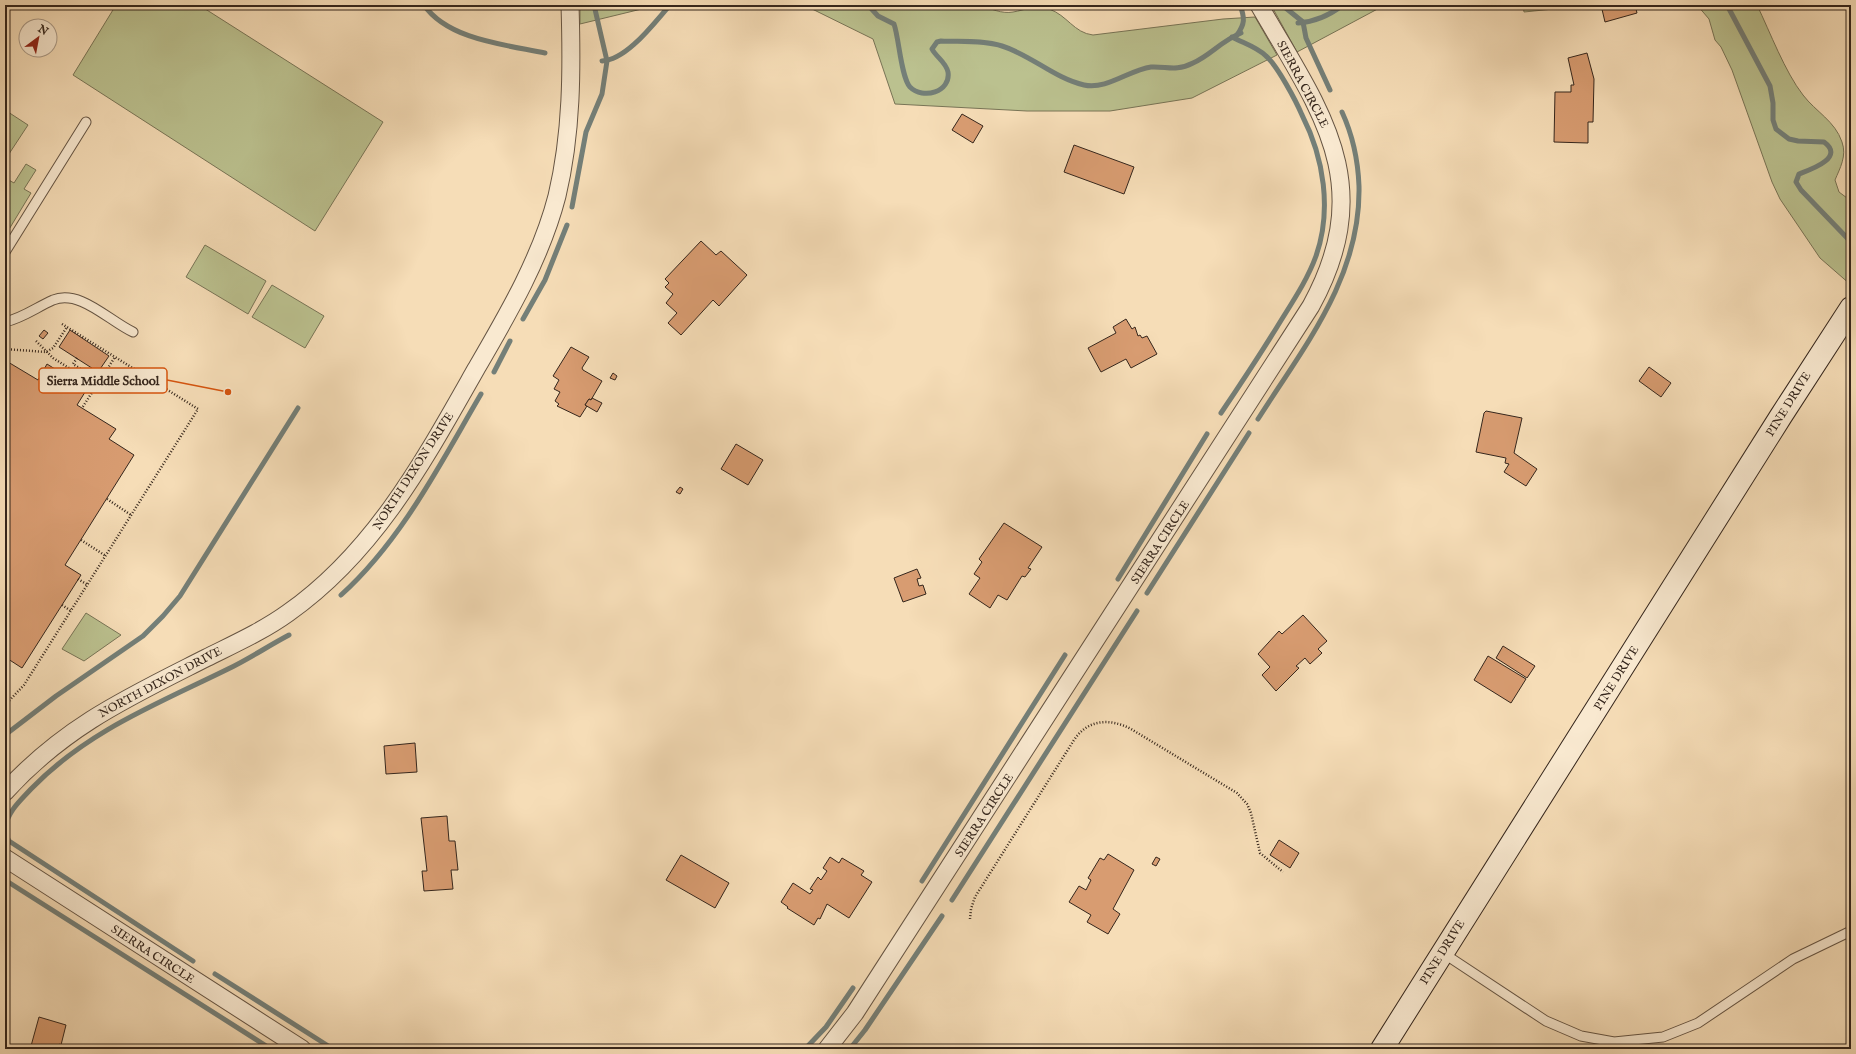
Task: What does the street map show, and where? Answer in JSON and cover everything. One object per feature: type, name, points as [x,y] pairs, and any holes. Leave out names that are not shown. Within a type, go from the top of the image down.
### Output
[{"type":"main road","name":"PINE DRIVE","points":[[1382,1049],[1812,367],[1851,308]]},
{"type":"street","name":"NORTH DIXON DRIVE","points":[[5,792],[32,764],[60,740],[87,721],[114,704],[234,643],[286,614],[336,574],[358,552],[390,511],[430,449],[503,323],[532,266],[547,229],[560,182],[568,135],[571,90],[570,5]]},
{"type":"street","name":"SIERRA CIRCLE","points":[[827,1049],[858,1009],[1158,545],[1311,306],[1326,276],[1336,244],[1341,208],[1340,175],[1335,154],[1322,117],[1259,5]]},
{"type":"street","name":"SIERRA CIRCLE","points":[[5,858],[302,1049]]},
{"type":"lane","points":[[5,252],[86,122]]},
{"type":"lane","points":[[5,322],[24,316],[52,301],[68,297],[77,299],[133,332]]},
{"type":"lane","points":[[1442,952],[1546,1021],[1581,1036],[1614,1042],[1663,1038],[1698,1023],[1793,959],[1851,931]]},
{"type":"path","points":[[5,705],[24,685],[198,409],[62,324]]},
{"type":"path","points":[[5,349],[46,352],[53,348],[67,327]]},
{"type":"path","points":[[36,340],[53,358],[96,385]]},
{"type":"path","points":[[82,408],[115,357]]},
{"type":"path","points":[[77,358],[73,364],[100,381]]},
{"type":"path","points":[[107,499],[132,515]]},
{"type":"path","points":[[81,540],[106,556]]},
{"type":"path","points":[[78,579],[88,585]]},
{"type":"path","points":[[62,605],[71,612]]},
{"type":"path","points":[[970,919],[970,909],[975,897],[1074,740],[1081,730],[1102,722],[1117,723],[1138,732],[1237,793],[1244,800],[1251,813],[1260,853],[1283,872]]},
{"type":"green space","points":[[116,5],[199,5],[383,122],[315,231],[73,75]]},
{"type":"green space","points":[[580,5],[658,5],[580,24]]},
{"type":"green space","points":[[804,5],[981,5],[997,11],[1005,12],[1040,7],[1049,9],[1061,15],[1081,31],[1086,34],[1093,35],[1223,19],[1255,17],[1277,55],[1192,98],[1110,111],[1027,111],[895,104],[873,39]]},
{"type":"green space","points":[[1271,5],[1385,5],[1297,52]]},
{"type":"green space","points":[[1523,5],[1570,5],[1563,8],[1524,12]]},
{"type":"green space","points":[[1697,5],[1757,5],[1784,64],[1796,86],[1808,101],[1830,122],[1839,135],[1844,152],[1841,166],[1835,180],[1839,192],[1851,201],[1851,285],[1820,258],[1780,199],[1772,182],[1732,70],[1721,47],[1715,40],[1709,19]]},
{"type":"green space","points":[[5,110],[28,125],[5,160]]},
{"type":"green space","points":[[26,164],[36,170],[24,189],[31,193],[8,231],[5,229],[5,182],[7,179],[14,183]]},
{"type":"green space","points":[[205,245],[266,281],[248,314],[186,277]]},
{"type":"green space","points":[[272,285],[324,316],[305,348],[252,317]]},
{"type":"green space","points":[[86,613],[121,635],[84,661],[62,649]]},
{"type":"building","points":[[1601,5],[1635,5],[1637,13],[1605,22]]},
{"type":"building","points":[[1587,53],[1594,79],[1593,122],[1588,122],[1588,143],[1554,142],[1555,92],[1571,92],[1571,85],[1574,85],[1568,58]]},
{"type":"building","points":[[962,114],[983,126],[973,143],[952,130]]},
{"type":"building","points":[[1074,145],[1134,167],[1124,194],[1064,172]]},
{"type":"building","points":[[701,241],[716,255],[721,251],[747,275],[719,306],[713,300],[681,335],[668,323],[677,313],[666,303],[673,294],[665,287],[669,283],[665,279]]},
{"type":"building","points":[[1126,319],[1132,329],[1135,327],[1138,336],[1140,335],[1142,338],[1147,336],[1157,354],[1131,368],[1126,359],[1101,372],[1088,348],[1116,333],[1113,327]]},
{"type":"building","points":[[44,330],[48,333],[43,339],[39,336]]},
{"type":"building","points":[[70,330],[109,356],[98,372],[59,347]]},
{"type":"building","points":[[571,347],[589,357],[582,368],[583,370],[602,381],[591,400],[589,399],[585,405],[587,406],[580,417],[557,406],[559,404],[555,401],[560,392],[554,389],[559,380],[553,376]]},
{"type":"building","points":[[8,362],[38,380],[47,364],[87,389],[77,405],[116,429],[109,439],[134,455],[65,565],[81,575],[22,668],[5,657],[5,367]]},
{"type":"building","points":[[1649,367],[1671,383],[1661,397],[1639,381]]},
{"type":"building","points":[[613,373],[617,376],[615,380],[610,378]]},
{"type":"building","points":[[592,398],[602,403],[597,412],[585,405],[589,399],[591,400]]},
{"type":"building","points":[[1486,411],[1522,418],[1514,453],[1537,469],[1526,486],[1504,472],[1509,464],[1505,463],[1506,458],[1476,452],[1484,413]]},
{"type":"building","points":[[736,444],[763,460],[748,485],[721,469]]},
{"type":"building","points":[[680,487],[683,489],[680,494],[676,492]]},
{"type":"building","points":[[1004,523],[1042,547],[1028,568],[1031,569],[1025,577],[1022,576],[1007,600],[998,595],[990,608],[969,594],[980,578],[974,574],[982,562],[979,559]]},
{"type":"building","points":[[917,569],[921,578],[917,579],[919,586],[923,585],[926,594],[903,602],[894,578]]},
{"type":"building","points":[[1303,615],[1327,641],[1318,649],[1322,653],[1310,664],[1305,658],[1296,666],[1299,668],[1276,691],[1262,675],[1270,667],[1258,654],[1279,631],[1282,634]]},
{"type":"building","points":[[1503,646],[1535,666],[1527,678],[1496,658]]},
{"type":"building","points":[[1488,656],[1526,679],[1511,703],[1474,680]]},
{"type":"building","points":[[415,743],[417,772],[386,774],[384,746]]},
{"type":"building","points":[[447,816],[449,841],[455,841],[458,870],[451,870],[453,889],[424,891],[422,871],[427,871],[421,818]]},
{"type":"building","points":[[1279,840],[1299,853],[1290,868],[1270,855]]},
{"type":"building","points":[[1108,854],[1134,870],[1113,909],[1120,914],[1108,934],[1087,922],[1091,915],[1069,902],[1079,886],[1086,890],[1091,880],[1088,878],[1100,858],[1104,860]]},
{"type":"building","points":[[681,855],[729,883],[715,908],[666,880]]},
{"type":"building","points":[[830,857],[839,863],[842,858],[864,871],[861,875],[872,882],[849,918],[827,904],[820,919],[818,918],[814,925],[787,908],[788,907],[781,902],[793,883],[810,894],[813,890],[810,889],[818,877],[821,880],[827,871],[823,868]]},
{"type":"building","points":[[1156,857],[1160,859],[1156,866],[1152,864]]},
{"type":"building","points":[[39,1017],[66,1025],[61,1045],[59,1044],[58,1049],[32,1049],[33,1046],[31,1046]]},
{"type":"waterway","points":[[424,5],[435,17],[448,26],[463,33],[496,44],[545,53]]},
{"type":"waterway","points":[[572,207],[586,132],[602,94],[607,61],[594,5]]},
{"type":"waterway","points":[[602,61],[611,59],[630,48],[670,5]]},
{"type":"waterway","points":[[868,5],[878,16],[894,24],[904,75],[910,87],[915,91],[922,93],[935,92],[941,89],[948,79],[947,68],[932,49],[937,42],[941,41],[979,42],[1002,46],[1023,55],[1073,82],[1093,86],[1101,85],[1151,67],[1176,68],[1187,66],[1241,33]]},
{"type":"waterway","points":[[1237,35],[1243,24],[1243,14],[1240,5]]},
{"type":"waterway","points":[[1282,5],[1303,22],[1306,38],[1330,90]]},
{"type":"waterway","points":[[1298,23],[1322,17],[1343,5]]},
{"type":"waterway","points":[[1727,5],[1770,86],[1773,103],[1773,120],[1776,129],[1789,139],[1798,141],[1824,142],[1830,148],[1831,153],[1828,158],[1817,166],[1799,174],[1796,182],[1801,190],[1851,242]]},
{"type":"waterway","points":[[1221,413],[1270,338],[1308,274],[1316,256],[1324,221],[1323,184],[1320,166],[1310,132],[1299,109],[1281,75],[1266,56],[1232,37]]},
{"type":"waterway","points":[[1258,419],[1311,337],[1327,309],[1351,250],[1357,219],[1359,186],[1356,157],[1352,139],[1342,112]]},
{"type":"waterway","points":[[523,319],[545,280],[567,225]]},
{"type":"waterway","points":[[494,372],[510,341]]},
{"type":"waterway","points":[[341,595],[363,573],[401,526],[435,474],[481,394]]},
{"type":"waterway","points":[[5,735],[56,696],[143,636],[163,616],[180,596],[298,408]]},
{"type":"waterway","points":[[1147,593],[1249,433]]},
{"type":"waterway","points":[[1118,579],[1207,434]]},
{"type":"waterway","points":[[952,900],[1137,611]]},
{"type":"waterway","points":[[5,828],[9,816],[19,802],[31,789],[75,751],[124,720],[236,665],[289,635]]},
{"type":"waterway","points":[[922,881],[1065,655]]},
{"type":"waterway","points":[[5,833],[9,841],[193,961]]},
{"type":"waterway","points":[[5,880],[271,1049]]},
{"type":"waterway","points":[[853,1045],[865,1030],[942,916]]},
{"type":"waterway","points":[[215,974],[333,1049]]},
{"type":"waterway","points":[[805,1049],[826,1027],[853,988]]},
{"type":"place","name":"Sierra Middle School","points":[[228,392]]}]
